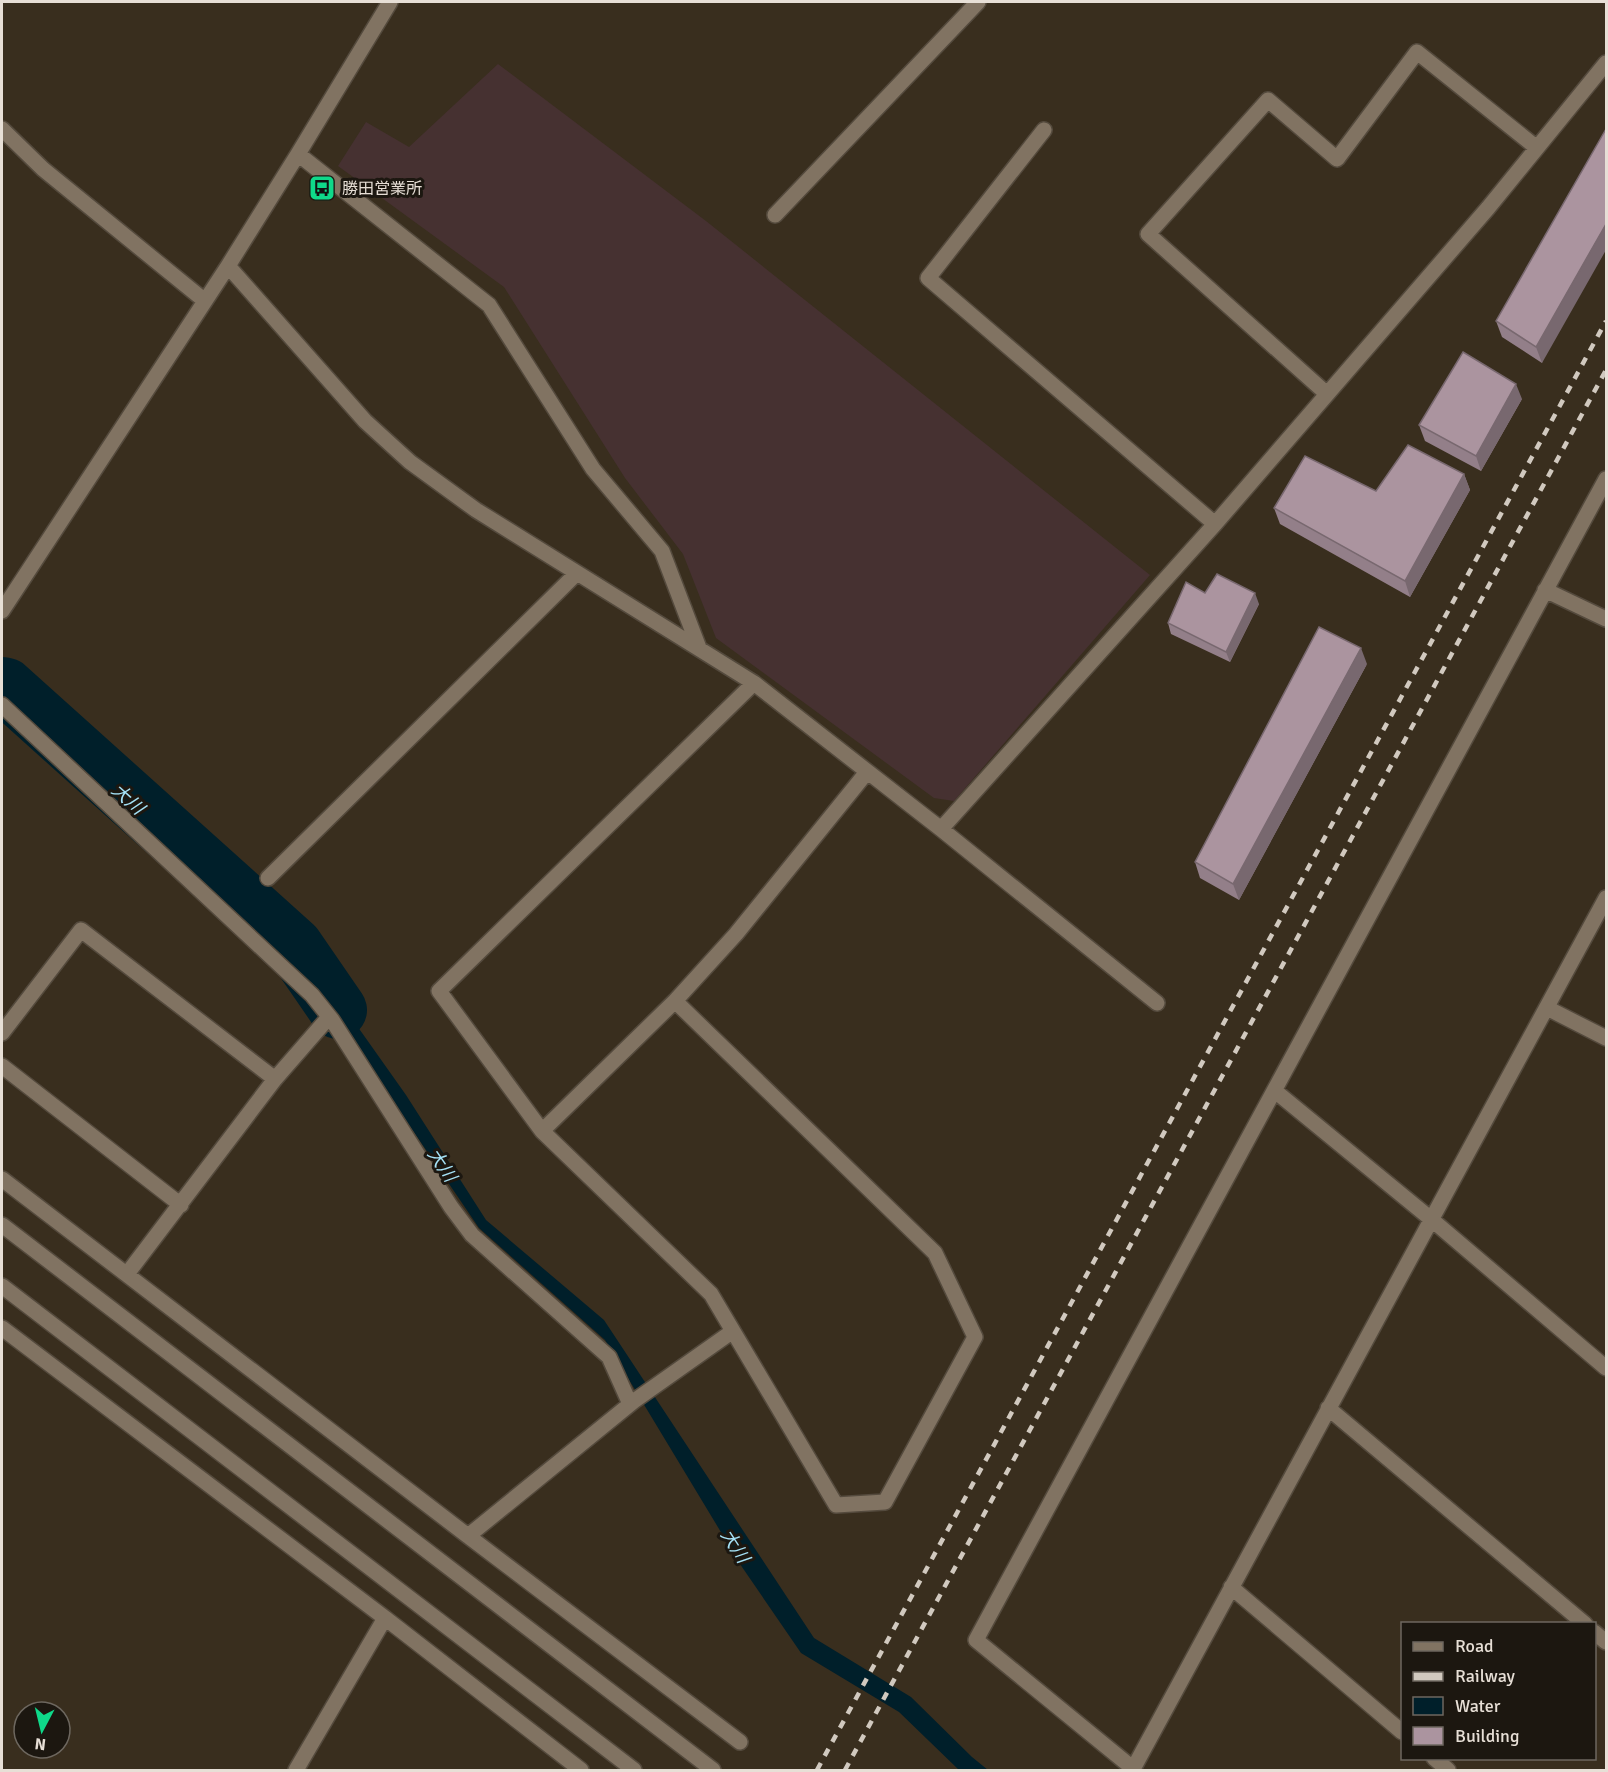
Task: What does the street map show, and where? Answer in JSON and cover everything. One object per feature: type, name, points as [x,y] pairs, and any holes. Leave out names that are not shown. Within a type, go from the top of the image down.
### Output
[{"type":"street","points":[[2,611],[228,266],[390,2]]},
{"type":"street","points":[[775,215],[978,2]]},
{"type":"street","points":[[1327,394],[1148,234],[1268,99],[1337,159],[1418,52],[1537,148]]},
{"type":"street","points":[[941,829],[1215,524],[1488,208],[1606,63]]},
{"type":"street","points":[[2,129],[43,169],[205,302]]},
{"type":"street","points":[[1044,130],[928,278],[1215,524]]},
{"type":"street","points":[[298,154],[489,305],[593,469],[662,551],[699,648]]},
{"type":"street","points":[[228,266],[365,421],[410,462],[476,510],[754,683],[941,829],[1157,1003]]},
{"type":"street","points":[[1606,479],[976,1640],[1134,1770],[1231,1587],[1606,898]]},
{"type":"street","points":[[268,878],[577,573]]},
{"type":"street","points":[[1545,590],[1606,619]]},
{"type":"street","points":[[675,1001],[935,1253],[975,1336],[885,1502],[836,1505],[711,1294],[542,1131],[440,991],[754,683]]},
{"type":"street","points":[[2,705],[312,995],[329,1017],[451,1207],[472,1235],[609,1357],[632,1402]]},
{"type":"street","points":[[542,1131],[675,1001],[736,934],[867,772]]},
{"type":"street","points":[[2,1033],[81,930],[275,1079]]},
{"type":"street","points":[[1547,1008],[1606,1038]]},
{"type":"street","points":[[127,1274],[275,1079],[329,1017]]},
{"type":"street","points":[[2,1066],[181,1205]]},
{"type":"street","points":[[1275,1091],[1431,1219],[1606,1368]]},
{"type":"street","points":[[2,1179],[740,1742]]},
{"type":"street","points":[[2,1225],[713,1770]]},
{"type":"street","points":[[2,1286],[634,1770]]},
{"type":"street","points":[[2,1328],[385,1618],[581,1770]]},
{"type":"street","points":[[468,1536],[632,1402],[733,1331]]},
{"type":"street","points":[[1328,1408],[1584,1622]]},
{"type":"street","points":[[1231,1587],[1401,1731]]},
{"type":"street","points":[[296,1770],[385,1618]]},
{"type":"street","points":[[1436,1760],[1448,1770]]},
{"type":"shaded area","points":[[498,64],[706,221],[1150,575],[954,801],[934,798],[716,638],[683,554],[625,478],[504,287],[338,166],[366,122],[409,147]]},
{"type":"water","points":[[297,941],[406,1095],[486,1220],[604,1320],[814,1638],[911,1697],[988,1770],[959,1770],[899,1712],[801,1653],[742,1567],[605,1340],[479,1228],[288,947]]},
{"type":"building","points":[[1606,129],[1606,224],[1536,347],[1496,321]]},
{"type":"building","points":[[1463,352],[1516,384],[1476,456],[1419,425]]},
{"type":"building","points":[[1408,445],[1464,474],[1405,581],[1274,508],[1305,456],[1376,491]]},
{"type":"building","points":[[1217,574],[1255,593],[1226,652],[1168,623],[1186,582],[1205,593]]},
{"type":"building","points":[[1319,627],[1361,648],[1233,884],[1195,862]]},
{"type":"waterway","name":"大川","points":[[2,686],[6,687],[294,946],[338,1010]]},
{"type":"railway","points":[[817,1770],[1606,321]]},
{"type":"railway","points":[[845,1770],[1606,370]]},
{"type":"place","name":"勝田営業所","points":[[322,188]]}]
